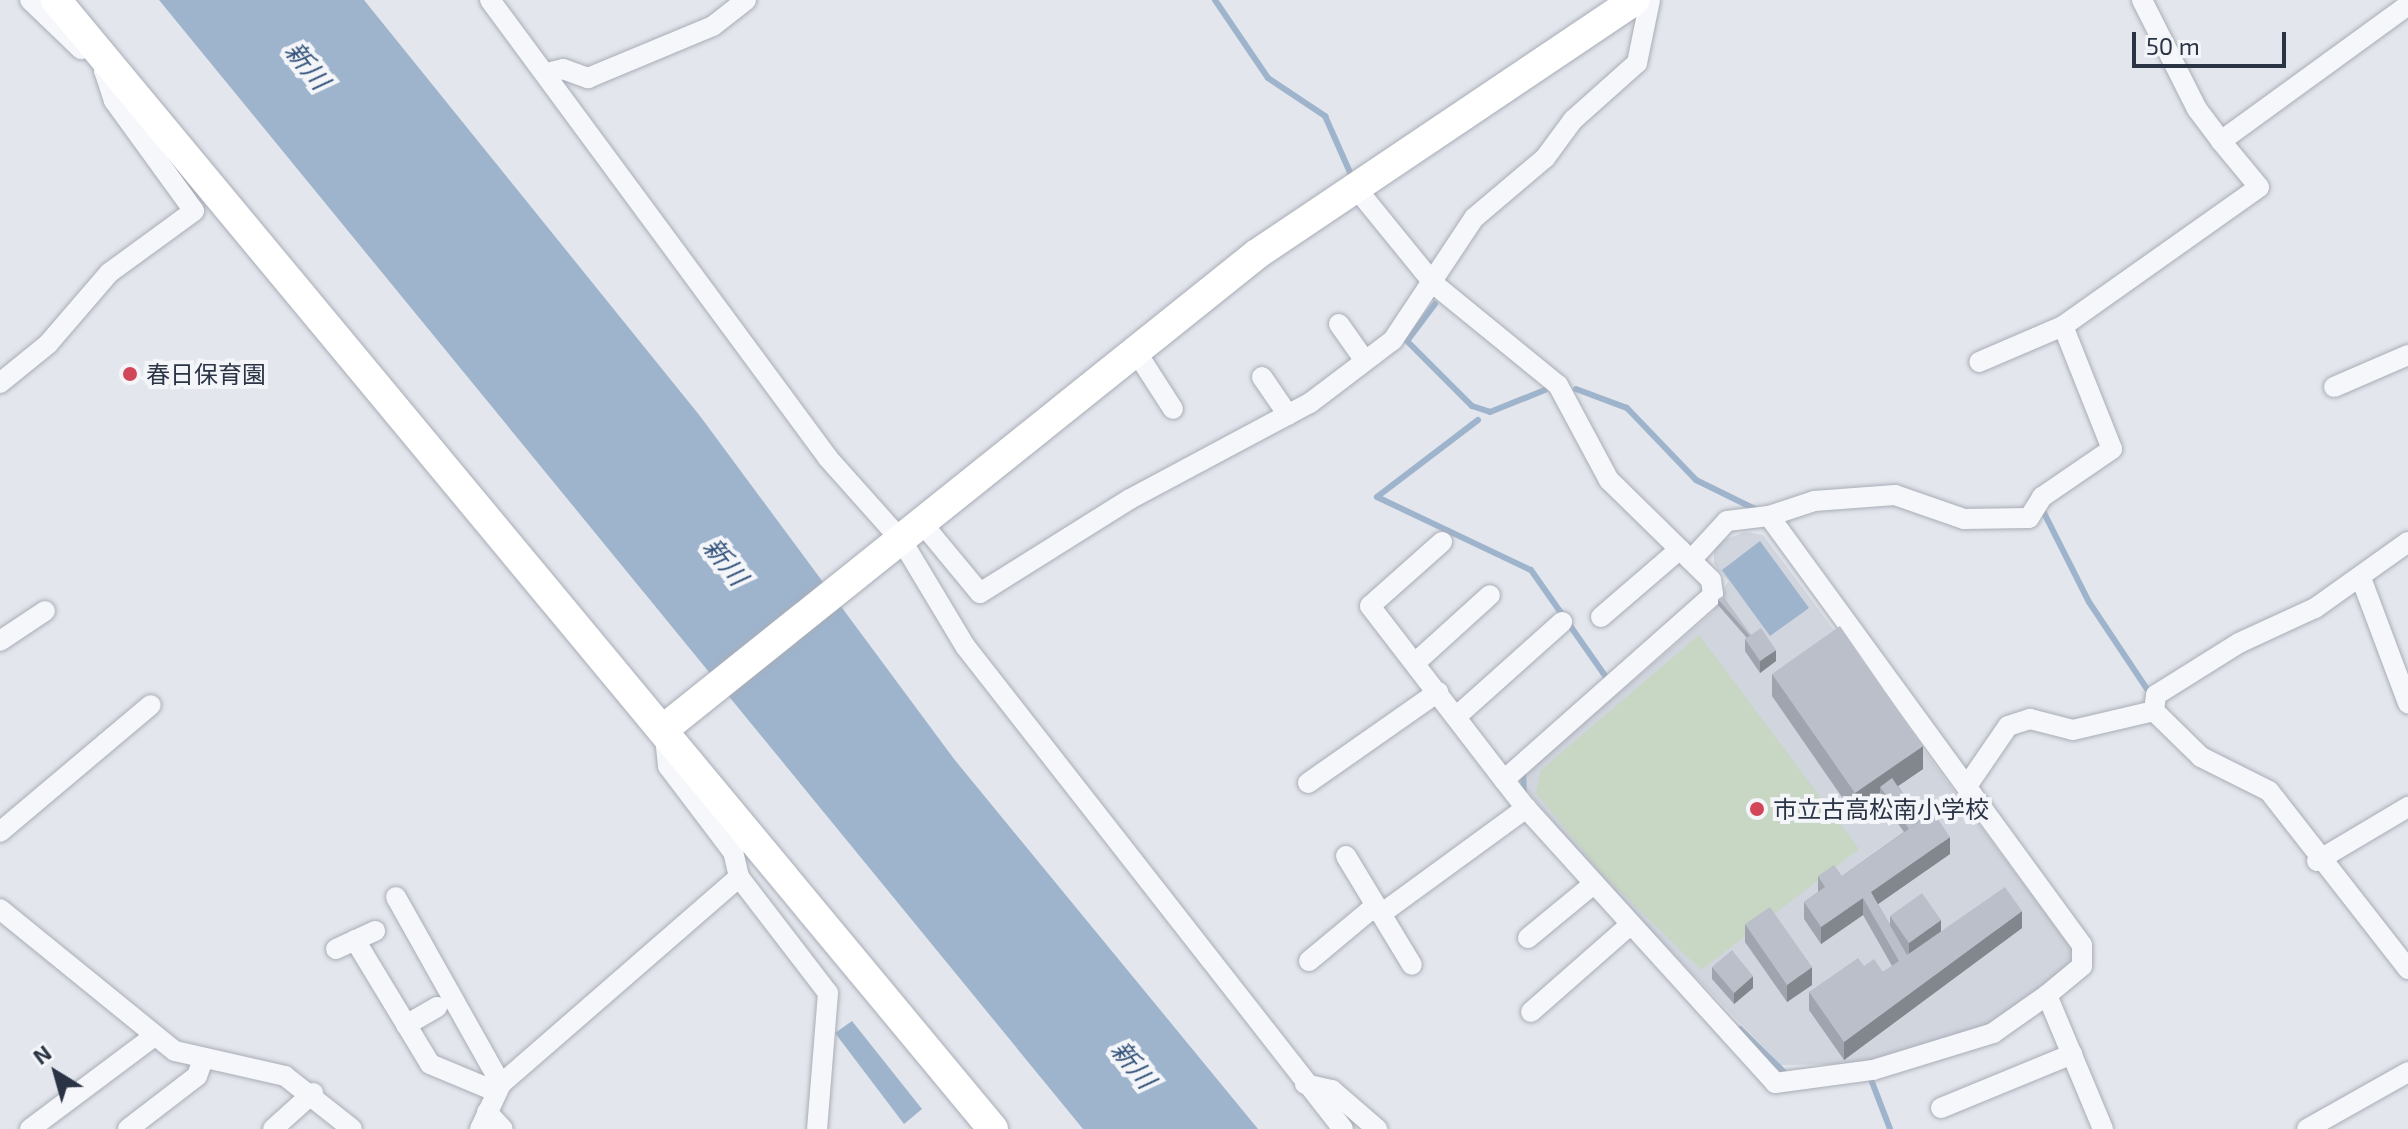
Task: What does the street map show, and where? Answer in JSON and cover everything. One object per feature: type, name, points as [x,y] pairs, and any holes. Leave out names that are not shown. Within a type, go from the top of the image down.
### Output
[{"type":"street","points":[[0,383],[48,344],[109,273],[194,211],[114,101],[107,69],[30,0]]},
{"type":"street","points":[[56,0],[107,69],[666,726],[993,1129]]},
{"type":"street","points":[[490,0],[547,73],[828,458],[980,593],[1130,499],[1288,415],[1393,340],[1434,284],[1474,218],[1545,158],[1573,120],[1637,63],[1650,0]]},
{"type":"street","points":[[547,73],[563,69],[588,78],[713,26],[746,0]]},
{"type":"street","points":[[666,726],[877,562],[1135,350],[1356,188],[1635,0]]},
{"type":"street","points":[[1979,362],[2063,326],[2259,187],[2197,109],[2142,0]]},
{"type":"street","points":[[2221,141],[2408,5]]},
{"type":"street","points":[[1356,188],[1434,284],[1558,385],[1609,480],[1711,580],[1713,595],[1504,780]]},
{"type":"street","points":[[1339,324],[1365,361]]},
{"type":"street","points":[[1601,617],[1727,521],[1769,516],[1814,501],[1895,495],[1964,519],[2029,518],[2042,497],[2112,449],[2063,326]]},
{"type":"street","points":[[1135,350],[1173,409]]},
{"type":"street","points":[[2334,387],[2408,355]]},
{"type":"street","points":[[1262,377],[1288,415]]},
{"type":"street","points":[[1442,542],[1370,606],[1526,808],[1591,886],[1775,1083],[1873,1070],[1993,1033],[2082,966],[2082,945],[1969,783],[1769,516]]},
{"type":"street","points":[[912,532],[965,646],[1343,1129]]},
{"type":"street","points":[[2154,711],[2156,695],[2361,578],[2408,542]]},
{"type":"street","points":[[2361,578],[2408,703]]},
{"type":"street","points":[[1415,663],[1490,595]]},
{"type":"street","points":[[0,641],[45,611]]},
{"type":"street","points":[[1457,716],[1562,622]]},
{"type":"street","points":[[1308,783],[1438,692]]},
{"type":"street","points":[[0,832],[151,705]]},
{"type":"street","points":[[1969,783],[2008,726],[2030,719],[2073,730],[2154,711]]},
{"type":"street","points":[[2154,711],[2201,757],[2269,791],[2317,861],[2408,969]]},
{"type":"street","points":[[666,726],[668,766],[733,852],[739,877],[828,993],[817,1129]]},
{"type":"street","points":[[2317,861],[2408,807]]},
{"type":"street","points":[[1309,961],[1526,808]]},
{"type":"street","points":[[1346,856],[1376,911],[1412,965]]},
{"type":"street","points":[[503,1129],[484,1120],[498,1088],[739,877]]},
{"type":"street","points":[[1528,938],[1591,886]]},
{"type":"street","points":[[396,897],[498,1088]]},
{"type":"street","points":[[0,909],[153,1037],[202,1062],[253,1063],[313,1093],[352,1129]]},
{"type":"street","points":[[1531,1012],[1630,925]]},
{"type":"street","points":[[375,931],[346,944],[406,1025],[430,1064],[498,1088]]},
{"type":"street","points":[[2047,995],[2103,1129]]},
{"type":"street","points":[[406,1025],[437,1007]]},
{"type":"street","points":[[41,1126],[153,1037]]},
{"type":"street","points":[[1941,1108],[2072,1054]]},
{"type":"street","points":[[128,1129],[197,1076],[202,1062]]},
{"type":"street","points":[[2307,1129],[2408,1072]]},
{"type":"street","points":[[1305,1084],[1332,1090],[1377,1129]]},
{"type":"street","points":[[273,1129],[313,1093]]},
{"type":"shaded area","name":"市立古高松南小学校","points":[[1746,532],[1763,535],[2072,949],[2070,964],[1992,1026],[1856,1064],[1781,1065],[1598,876],[1526,789],[1526,773],[1713,612],[1728,581],[1714,564],[1714,543]]},
{"type":"green space","points":[[1699,635],[1859,849],[1701,970],[1602,874],[1536,793],[1541,770]]},
{"type":"water","name":"新川","points":[[159,0],[364,0],[700,416],[954,759],[1258,1129],[1083,1129]]},
{"type":"water","points":[[1760,541],[1809,608],[1770,636],[1722,570]]},
{"type":"water","points":[[852,1021],[922,1109],[904,1124],[835,1033]]},
{"type":"building","points":[[1723,596],[1751,635],[1750,636],[1718,599]]},
{"type":"building","points":[[1840,626],[1923,746],[1855,793],[1772,674]]},
{"type":"building","points":[[1761,628],[1776,650],[1760,661],[1745,639]]},
{"type":"building","points":[[1892,778],[1921,820],[1909,829],[1880,787]]},
{"type":"building","points":[[1933,812],[1950,837],[1871,892],[1907,955],[2005,887],[2022,911],[1844,1042],[1809,992],[1858,958],[1864,966],[1874,959],[1883,972],[1899,961],[1863,898],[1821,927],[1804,902],[1825,887],[1818,876],[1834,865],[1842,876]]},
{"type":"building","points":[[1922,893],[1941,920],[1909,943],[1890,916]]},
{"type":"building","points":[[1770,907],[1812,967],[1787,985],[1745,924]]},
{"type":"building","points":[[1732,950],[1753,976],[1734,993],[1712,967]]},
{"type":"waterway","points":[[1215,0],[1268,78],[1325,116],[1352,177]]},
{"type":"waterway","points":[[1435,304],[1407,341],[1472,406],[1490,412],[1545,390]]},
{"type":"waterway","points":[[1576,389],[1627,408],[1696,480],[1757,510]]},
{"type":"waterway","points":[[1478,420],[1377,497],[1531,570],[1606,677]]},
{"type":"waterway","points":[[2042,509],[2089,602],[2147,689]]},
{"type":"waterway","points":[[1523,770],[1524,794]]},
{"type":"waterway","points":[[1740,1029],[1786,1074]]},
{"type":"waterway","points":[[1872,1082],[1890,1129]]},
{"type":"place","name":"春日保育園","points":[[130,374]]},
{"type":"place","name":"市立古高松南小学校","points":[[1757,809]]}]
